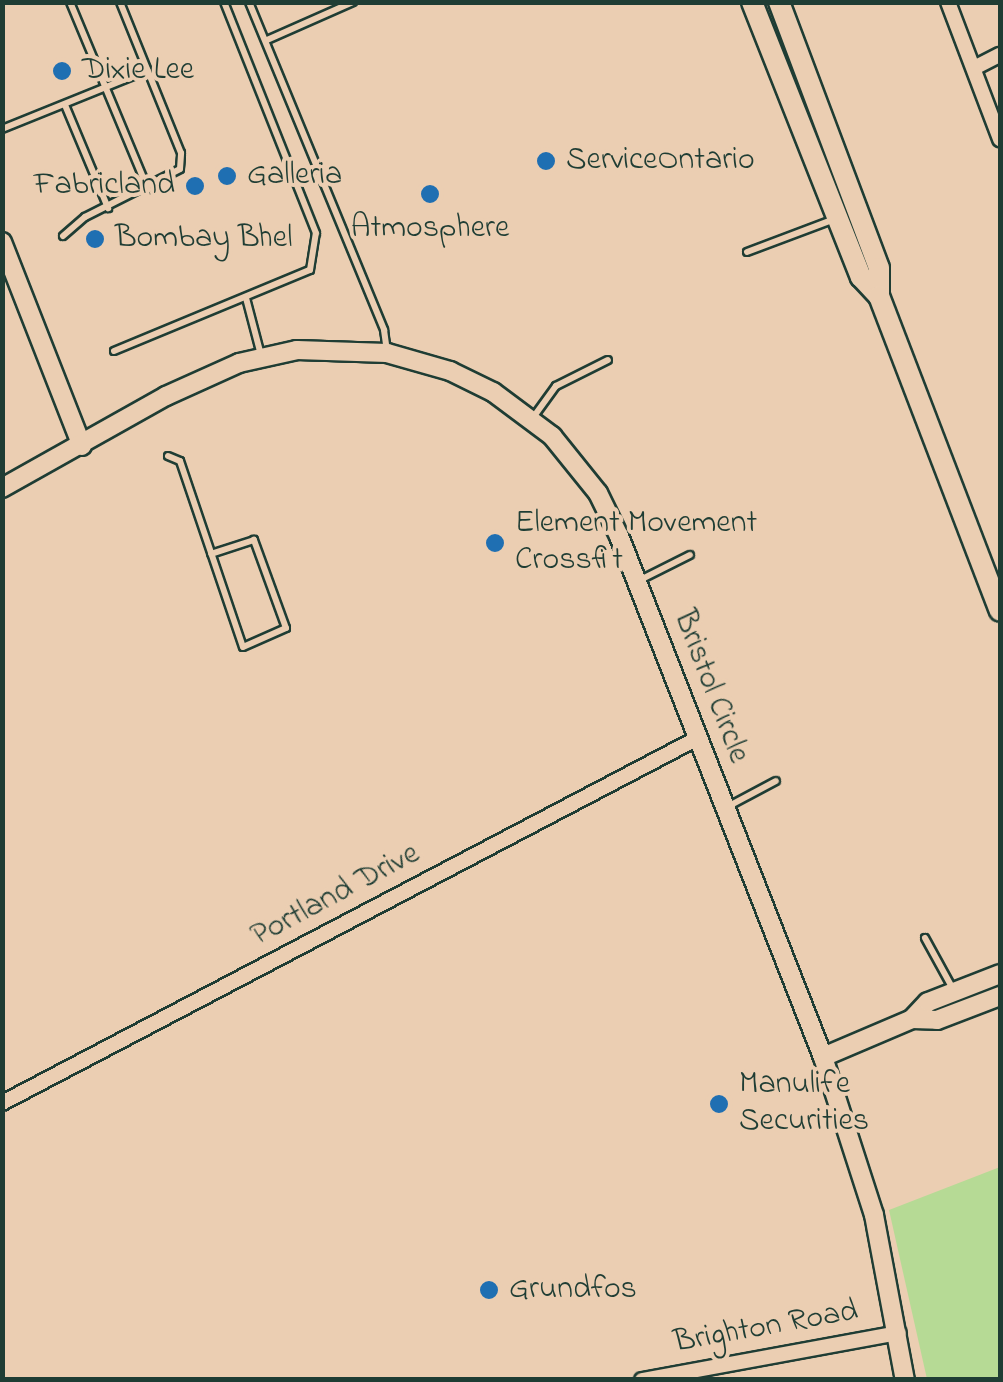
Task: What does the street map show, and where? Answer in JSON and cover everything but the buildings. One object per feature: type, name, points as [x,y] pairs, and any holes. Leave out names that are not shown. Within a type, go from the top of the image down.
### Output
[{"type":"main road","points":[[752,2],[861,278],[879,296]]},
{"type":"main road","points":[[778,2],[878,268],[879,296],[1000,611]]},
{"type":"street","points":[[948,2],[1000,139]]},
{"type":"street","points":[[974,68],[1000,55]]},
{"type":"street","points":[[2,242],[82,446]]},
{"type":"street","name":"Bristol Circle","points":[[2,488],[166,396],[262,358],[296,350],[387,353],[480,384],[552,436],[598,493],[638,581],[696,739],[823,1057],[874,1216],[905,1380]]},
{"type":"street","name":"Portland Drive","points":[[2,1103],[696,739]]},
{"type":"street","points":[[823,1057],[912,1019],[928,1002],[1000,974]]},
{"type":"street","points":[[912,1019],[937,1020],[1000,996]]},
{"type":"street","name":"Brighton Road","points":[[642,1380],[899,1333]]},
{"type":"lane","points":[[70,2],[148,189]]},
{"type":"lane","points":[[63,236],[85,217],[148,189],[180,169],[182,162],[120,2]]},
{"type":"lane","points":[[114,351],[310,270],[316,233],[224,2]]},
{"type":"lane","points":[[249,2],[384,330],[387,353]]},
{"type":"lane","points":[[266,40],[353,2]]},
{"type":"lane","points":[[2,129],[148,70]]},
{"type":"lane","points":[[65,105],[108,208]]},
{"type":"lane","points":[[747,252],[837,218]]},
{"type":"lane","points":[[246,298],[262,358]]},
{"type":"lane","points":[[532,419],[556,386],[608,360]]},
{"type":"lane","points":[[168,456],[180,461],[212,554],[244,647],[286,628],[254,540],[212,554]]},
{"type":"lane","points":[[638,581],[690,555]]},
{"type":"lane","points":[[725,808],[776,782]]},
{"type":"lane","points":[[925,938],[955,992]]},
{"type":"green space","points":[[1000,1167],[1000,1379],[927,1379],[889,1210]]},
{"type":"place","name":"Dixie Lee","points":[[62,71]]},
{"type":"place","name":"ServiceOntario","points":[[546,161]]},
{"type":"place","name":"Galleria","points":[[227,176]]},
{"type":"place","name":"Fabricland","points":[[195,186]]},
{"type":"place","name":"Atmosphere","points":[[430,194]]},
{"type":"place","name":"Bombay Bhel","points":[[95,239]]},
{"type":"place","name":"Element Movement Crossfit","points":[[495,543]]},
{"type":"place","name":"Manulife Securities","points":[[719,1104]]},
{"type":"place","name":"Grundfos","points":[[489,1290]]}]
